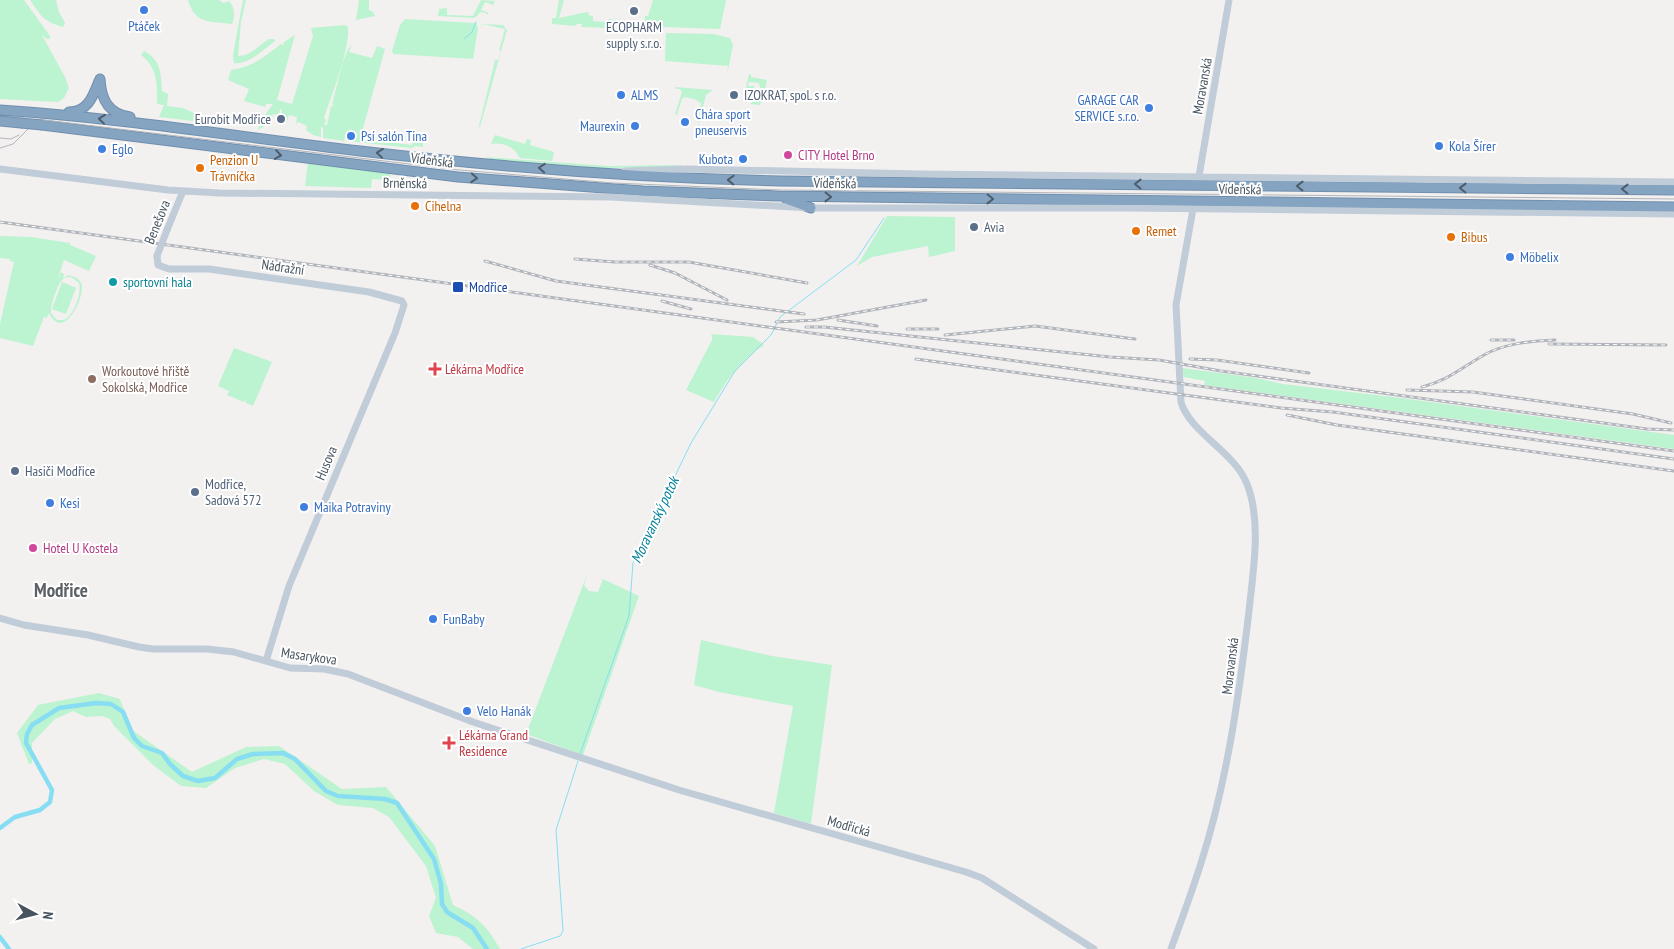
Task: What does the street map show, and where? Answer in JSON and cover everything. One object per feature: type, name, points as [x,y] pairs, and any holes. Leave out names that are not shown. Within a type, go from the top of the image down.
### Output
[{"type":"highway","points":[[34,112],[46,109],[72,112],[81,110],[90,102],[100,78],[102,96],[109,108],[124,116],[155,123]]},
{"type":"highway","name":"Vídeňská","points":[[0,110],[155,123],[414,157],[645,176],[780,181],[1674,190]]},
{"type":"highway","name":"Vídeňská","points":[[0,121],[155,138],[458,177],[644,192],[779,196],[1442,206],[1674,207]]},
{"type":"highway","points":[[779,196],[811,208]]},
{"type":"highway","points":[[1351,211],[1442,206]]},
{"type":"street","name":"Moravanská","points":[[1199,176],[1229,0]]},
{"type":"street","name":"Brněnská","points":[[0,169],[183,192],[611,197],[811,208]]},
{"type":"street","name":"Vídeňská","points":[[590,172],[687,169],[849,173],[1674,182]]},
{"type":"street","name":"Benešova","points":[[157,260],[183,192]]},
{"type":"street","name":"Vídeňská","points":[[811,208],[1193,209],[1674,214]]},
{"type":"street","name":"Moravanská","points":[[1171,949],[1201,863],[1212,824],[1234,726],[1241,685],[1255,558],[1252,504],[1246,483],[1234,463],[1190,419],[1181,402],[1176,305],[1193,209]]},
{"type":"street","name":"Nádražní","points":[[157,260],[161,267],[169,269],[209,269],[369,292],[402,302],[404,305]]},
{"type":"street","name":"Husova","points":[[266,662],[289,586],[404,305]]},
{"type":"street","name":"Masarykova","points":[[0,618],[24,625],[88,635],[139,647],[234,652],[290,668],[324,669],[348,674],[473,722],[579,757]]},
{"type":"street","name":"Modřická","points":[[579,757],[695,795],[966,872],[982,878],[1094,949]]},
{"type":"green space","points":[[0,0],[24,0],[50,36],[50,39],[47,39],[42,35],[69,88],[64,98],[58,102],[0,99]]},
{"type":"green space","points":[[30,0],[56,0],[59,12],[65,23],[63,27],[51,23],[44,18]]},
{"type":"green space","points":[[188,0],[219,0],[223,3],[229,1],[234,12],[232,24],[211,22],[199,18],[191,8]]},
{"type":"green space","points":[[243,0],[246,0],[241,22],[238,56],[251,52],[269,39],[274,39],[275,41],[251,59],[245,62],[234,63],[233,55]]},
{"type":"green space","points":[[359,0],[369,0],[369,10],[375,16],[356,20]]},
{"type":"green space","points":[[481,0],[495,1],[493,5],[485,2],[481,10],[489,13],[486,15],[486,13],[480,12],[474,18],[438,16],[439,9],[447,8],[447,15],[473,16]]},
{"type":"green space","points":[[559,0],[564,0],[559,18],[589,12],[588,15],[593,16],[593,21],[607,22],[608,19],[615,20],[616,16],[615,24],[609,28],[581,27],[582,24],[575,26],[552,24],[552,18],[556,18]]},
{"type":"green space","points":[[653,0],[726,0],[720,29],[620,27],[619,24],[620,17],[620,20],[644,24],[645,16],[648,16]]},
{"type":"green space","points":[[405,19],[476,23],[478,28],[473,59],[393,54],[392,51],[400,25]]},
{"type":"green space","points":[[483,24],[503,25],[507,30],[480,127],[478,130],[495,60],[498,60],[501,51],[499,50],[505,29]]},
{"type":"green space","points":[[345,25],[348,27],[346,48],[324,118],[326,120],[324,125],[327,125],[331,106],[334,106],[332,104],[348,49],[352,44],[349,52],[372,58],[377,46],[385,49],[360,139],[412,145],[413,137],[423,142],[423,147],[415,146],[412,148],[347,141],[345,137],[344,141],[323,138],[323,128],[321,126],[321,137],[313,135],[306,130],[307,126],[298,122],[296,125],[297,117],[289,115],[287,122],[285,122],[286,116],[281,115],[282,110],[280,109],[279,115],[273,114],[271,122],[258,130],[260,122],[273,104],[266,104],[265,107],[244,101],[249,89],[228,80],[231,70],[239,69],[258,61],[295,35],[277,100],[292,104],[313,36],[311,28]]},
{"type":"green space","points":[[666,33],[713,34],[730,38],[733,45],[727,75],[728,66],[665,61]]},
{"type":"green space","points":[[144,51],[157,63],[162,91],[168,94],[167,106],[183,108],[198,115],[193,121],[159,117],[164,105],[157,104],[154,71],[147,60],[141,55]]},
{"type":"green space","points":[[749,74],[751,74],[751,77],[767,80],[760,105],[750,104],[762,95],[759,83],[749,82],[748,86],[755,86],[749,96],[751,98],[746,102],[745,92]]},
{"type":"green space","points":[[675,87],[713,90],[706,95],[697,131],[701,103],[684,97],[677,115],[675,114],[682,92]]},
{"type":"green space","points":[[495,135],[525,144],[527,139],[531,140],[530,145],[554,152],[552,161],[520,158],[508,146],[491,144]]},
{"type":"green space","points":[[485,157],[608,166],[682,165],[680,167],[602,168],[494,160]]},
{"type":"green space","points":[[308,162],[390,173],[390,180],[372,179],[371,188],[305,186]]},
{"type":"green space","points":[[887,216],[955,217],[955,251],[929,257],[928,246],[872,257],[857,266]]},
{"type":"green space","points":[[0,236],[31,237],[70,243],[70,245],[96,256],[89,271],[64,260],[58,278],[61,272],[64,274],[63,278],[69,275],[79,280],[82,288],[79,302],[71,316],[66,321],[60,323],[54,321],[49,313],[47,318],[44,317],[33,346],[0,338],[0,324],[14,262],[10,261],[10,259],[0,258]],"holes":[[[71,277],[79,283],[80,287],[74,309],[64,320],[57,320],[51,313],[51,310],[61,281]]]},
{"type":"green space","points":[[62,282],[76,288],[66,314],[52,309]]},
{"type":"green space","points":[[711,334],[753,337],[764,345],[735,370],[714,402],[686,390],[712,340]]},
{"type":"green space","points":[[234,348],[272,362],[253,406],[246,403],[246,399],[244,402],[227,395],[229,391],[218,386]]},
{"type":"green space","points":[[1182,368],[1256,378],[1283,384],[1674,435],[1674,449],[1204,385],[1205,381],[1184,377]]},
{"type":"green space","points":[[588,572],[584,585],[589,591],[598,592],[603,579],[639,596],[583,755],[526,734]]},
{"type":"green space","points":[[701,640],[772,656],[832,665],[811,824],[774,813],[793,706],[719,692],[694,685]]},
{"type":"green space","points":[[99,693],[120,699],[132,730],[192,772],[246,747],[279,746],[342,789],[386,787],[435,846],[453,905],[481,922],[500,949],[473,949],[458,937],[436,933],[429,916],[436,898],[426,866],[389,817],[373,808],[338,805],[314,791],[285,764],[264,759],[235,768],[206,788],[181,786],[153,765],[114,726],[110,719],[102,716],[86,717],[73,711],[55,719],[32,743],[32,763],[29,764],[17,733],[38,705]]},
{"type":"waterway","points":[[464,39],[472,32],[476,22]]},
{"type":"waterway","name":"Moravanský potok","points":[[580,754],[629,616],[633,563],[691,443],[735,371],[771,335],[780,317],[856,260],[884,218]]},
{"type":"waterway","points":[[0,828],[15,817],[40,810],[50,802],[52,790],[26,743],[27,734],[32,725],[59,708],[96,703],[111,704],[123,712],[134,738],[142,746],[162,753],[170,764],[183,776],[198,781],[215,778],[237,759],[253,754],[283,753],[295,759],[326,791],[338,796],[385,799],[397,803],[434,859],[441,884],[442,904],[447,912],[473,928],[487,949]]},
{"type":"waterway","name":"Moravanský potok","points":[[521,949],[560,936],[563,931],[556,830],[578,761]]},
{"type":"waterway","points":[[0,937],[9,949]]},
{"type":"tram line","points":[[0,148],[13,144],[35,122],[44,120],[459,170],[613,183],[780,190],[1674,199]]},
{"type":"tram line","points":[[0,138],[11,139],[19,135]]},
{"type":"railway","points":[[0,222],[1674,451]]},
{"type":"railway","points":[[575,259],[615,262],[689,262],[807,283]]},
{"type":"railway","points":[[485,261],[556,281],[804,314]]},
{"type":"railway","points":[[650,265],[675,273],[727,300]]},
{"type":"railway","points":[[776,322],[817,320],[926,300]]},
{"type":"railway","points":[[662,301],[691,309]]},
{"type":"railway","points":[[838,320],[877,326]]},
{"type":"railway","points":[[945,335],[1035,326],[1135,339]]},
{"type":"railway","points":[[806,327],[824,327],[1110,357],[1159,360],[1221,371],[1647,429],[1674,430]]},
{"type":"railway","points":[[907,329],[938,329]]},
{"type":"railway","points":[[1491,340],[1514,340]]},
{"type":"railway","points":[[1422,387],[1447,377],[1492,351],[1510,345],[1555,340]]},
{"type":"railway","points":[[1549,344],[1666,345]]},
{"type":"railway","points":[[916,359],[1281,408],[1333,412],[1674,459]]},
{"type":"railway","points":[[1190,359],[1217,360],[1309,373]]},
{"type":"railway","points":[[1407,390],[1473,392],[1633,414],[1671,423]]},
{"type":"railway","points":[[1287,415],[1337,425],[1674,471]]},
{"type":"place","name":"Ptáček","points":[[144,10]]},
{"type":"place","name":"ECOPHARM supply s.r.o.","points":[[634,11]]},
{"type":"place","name":"ALMS","points":[[621,95]]},
{"type":"place","name":"IZOKRAT, spol. s r.o.","points":[[734,95]]},
{"type":"place","name":"GARAGE CAR SERVICE s.r.o.","points":[[1149,108]]},
{"type":"place","name":"Eurobit Modřice","points":[[281,119]]},
{"type":"place","name":"Chára sport pneuservis","points":[[685,122]]},
{"type":"place","name":"Maurexin","points":[[635,126]]},
{"type":"place","name":"Psí salón Tina","points":[[351,136]]},
{"type":"place","name":"Kola Šírer","points":[[1439,146]]},
{"type":"place","name":"Eglo","points":[[102,149]]},
{"type":"place","name":"CITY Hotel Brno","points":[[788,155]]},
{"type":"place","name":"Kubota","points":[[743,159]]},
{"type":"place","name":"Penzion U Trávníčka","points":[[200,168]]},
{"type":"place","name":"Cihelna","points":[[415,206]]},
{"type":"place","name":"Avia","points":[[974,227]]},
{"type":"place","name":"Remet","points":[[1136,231]]},
{"type":"place","name":"Bibus","points":[[1451,237]]},
{"type":"place","name":"Möbelix","points":[[1510,257]]},
{"type":"place","name":"sportovní hala","points":[[113,282]]},
{"type":"place","name":"Modřice","points":[[458,287]]},
{"type":"place","name":"Lékárna Modřice","points":[[435,369]]},
{"type":"place","name":"Workoutové hřiště Sokolská, Modřice","points":[[92,379]]},
{"type":"place","name":"Hasiči Modřice","points":[[15,471]]},
{"type":"place","name":"Modřice, Sadová 572","points":[[195,492]]},
{"type":"place","name":"Kesi","points":[[50,503]]},
{"type":"place","name":"Maika Potraviny","points":[[304,507]]},
{"type":"place","name":"Hotel U Kostela","points":[[33,548]]},
{"type":"place","name":"FunBaby","points":[[433,619]]},
{"type":"place","name":"Velo Hanák","points":[[467,711]]},
{"type":"place","name":"Lékárna Grand Residence","points":[[449,743]]},
{"type":"district","name":"Modřice","points":[[61,590]]}]
